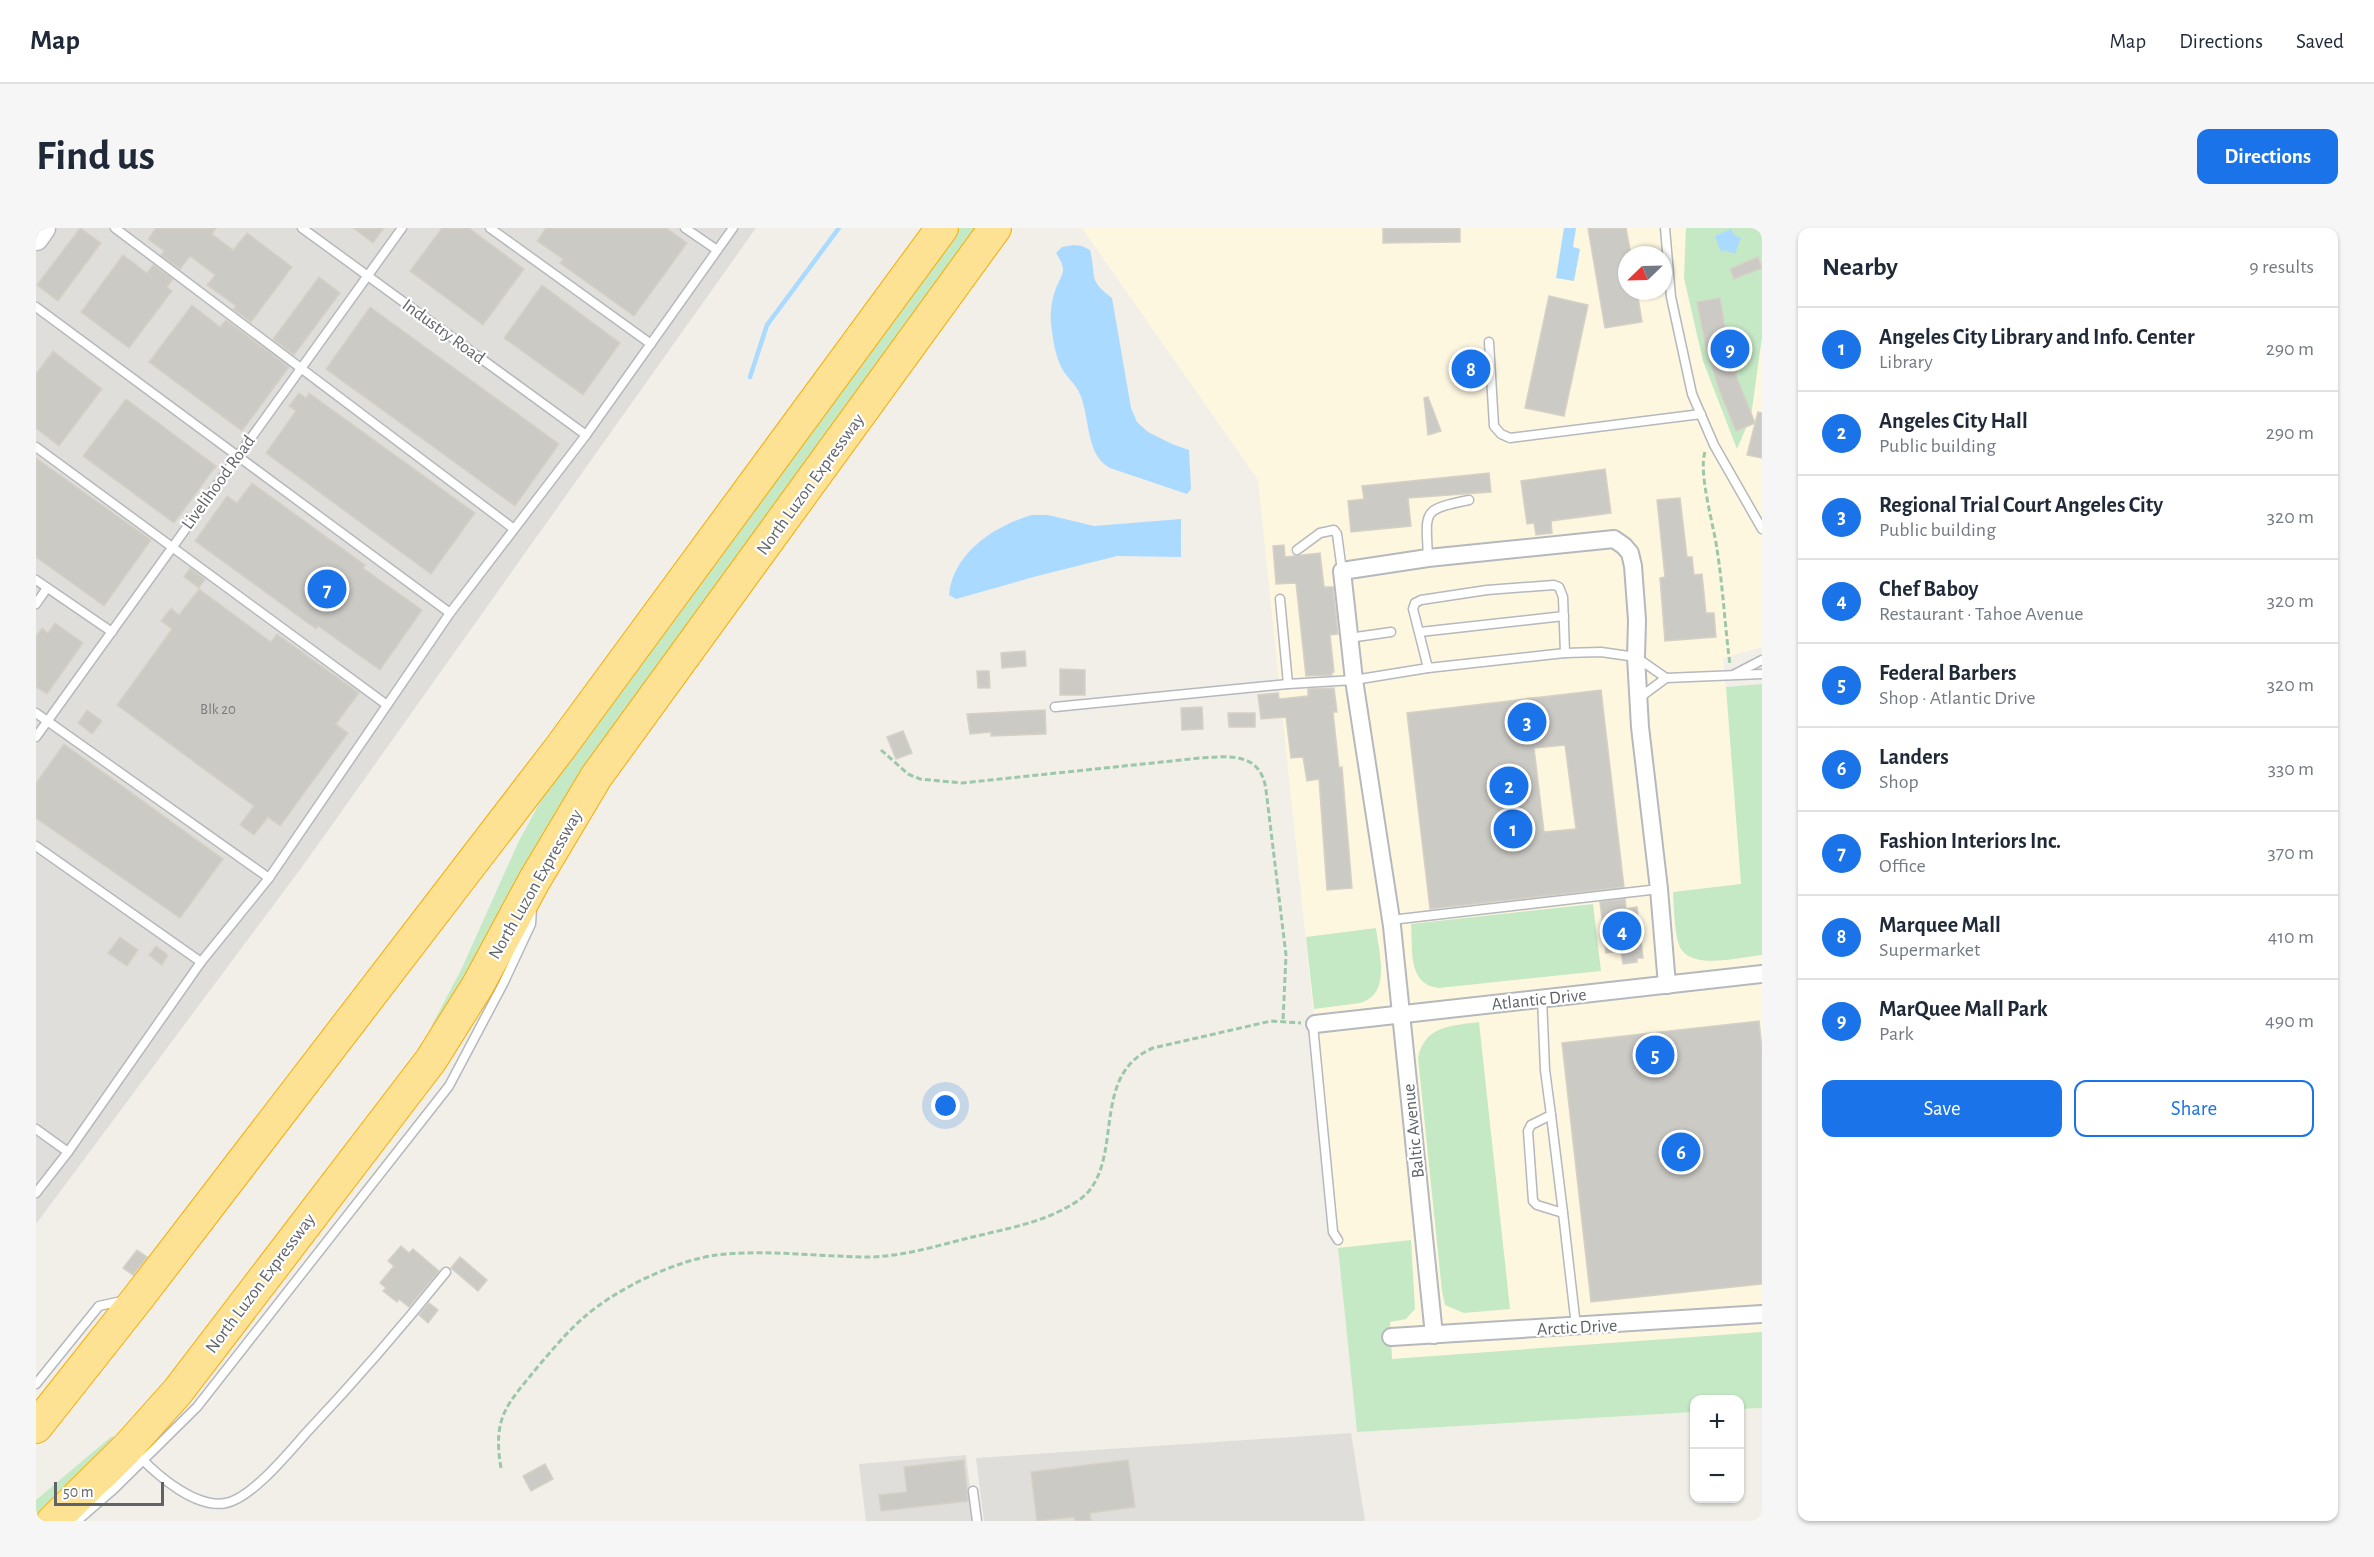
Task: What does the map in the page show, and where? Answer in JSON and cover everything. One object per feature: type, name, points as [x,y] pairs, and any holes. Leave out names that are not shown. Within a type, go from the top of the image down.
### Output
[{"type":"highway","points":[[36,1427],[138,1298],[560,748],[942,228]]},
{"type":"highway","name":"North Luzon Expressway","points":[[53,1521],[136,1453],[178,1391],[431,1060],[478,985],[534,881],[596,777],[995,228]]},
{"type":"street","points":[[36,237],[43,228]]},
{"type":"street","points":[[1342,571],[1428,558],[1614,539],[1630,553],[1637,620],[1636,657],[1640,727],[1667,985]]},
{"type":"street","name":"Baltic Avenue","points":[[1342,571],[1354,680],[1391,923],[1434,1335]]},
{"type":"street","name":"Atlantic Drive","points":[[1314,1025],[1762,974]]},
{"type":"street","name":"Arctic Drive","points":[[1391,1337],[1762,1314]]},
{"type":"lane","points":[[115,228],[514,529]]},
{"type":"lane","name":"Industry Road","points":[[302,228],[586,435]]},
{"type":"lane","name":"Livelihood Road","points":[[36,737],[402,228]]},
{"type":"lane","points":[[490,228],[651,344]]},
{"type":"lane","points":[[685,228],[717,250]]},
{"type":"lane","points":[[36,1193],[68,1152],[201,962],[269,878],[450,613],[586,435],[733,228]]},
{"type":"lane","points":[[1665,228],[1671,297],[1692,394],[1714,445],[1762,529]]},
{"type":"lane","points":[[36,307],[450,613]]},
{"type":"lane","points":[[1489,342],[1494,426],[1501,434],[1510,438],[1701,414]]},
{"type":"lane","points":[[36,447],[387,705]]},
{"type":"lane","points":[[1428,558],[1426,521],[1429,513],[1437,507],[1469,500]]},
{"type":"lane","points":[[1297,550],[1320,533],[1334,530],[1337,534],[1342,571]]},
{"type":"lane","points":[[36,580],[112,632]]},
{"type":"lane","points":[[1428,668],[1413,609],[1415,603],[1421,600],[1487,590],[1554,585],[1562,592],[1565,653]]},
{"type":"lane","points":[[36,604],[47,588]]},
{"type":"lane","points":[[1280,599],[1288,684]]},
{"type":"lane","points":[[1420,632],[1564,616]]},
{"type":"lane","points":[[1349,638],[1391,632]]},
{"type":"lane","points":[[1055,707],[1288,684],[1354,680],[1428,668],[1565,653],[1601,652],[1636,657],[1666,678]]},
{"type":"lane","points":[[1732,676],[1762,660]]},
{"type":"lane","points":[[1640,698],[1666,678],[1762,674]]},
{"type":"lane","points":[[36,713],[269,878]]},
{"type":"lane","points":[[36,846],[201,962]]},
{"type":"lane","points":[[1391,923],[1659,892]]},
{"type":"lane","points":[[1542,998],[1545,1070],[1576,1327]]},
{"type":"lane","points":[[1314,1025],[1333,1232],[1338,1240]]},
{"type":"lane","points":[[1551,1115],[1531,1125],[1528,1131],[1533,1201],[1537,1205],[1563,1213]]},
{"type":"lane","points":[[36,1130],[68,1152]]},
{"type":"lane","points":[[77,1521],[136,1453],[171,1485],[202,1502],[214,1505],[236,1500],[262,1480],[384,1349],[446,1272]]},
{"type":"lane","points":[[36,1384],[99,1306],[138,1298]]},
{"type":"lane","points":[[973,1491],[977,1521]]},
{"type":"path","points":[[1714,445],[1706,450],[1704,462],[1732,676]]},
{"type":"path","points":[[881,750],[908,774],[920,779],[962,783],[1181,759],[1238,757],[1250,762],[1265,778],[1286,955],[1283,1021]]},
{"type":"path","points":[[501,1468],[497,1445],[498,1431],[508,1404],[571,1328],[585,1316],[627,1289],[697,1258],[717,1255],[896,1255],[1010,1228],[1059,1212],[1077,1202],[1096,1179],[1116,1089],[1130,1063],[1141,1053],[1153,1048],[1247,1026],[1283,1021],[1314,1025]]},
{"type":"shaded area","points":[[55,228],[756,228],[307,860],[36,1224],[36,253]]},
{"type":"shaded area","points":[[1082,228],[1762,228],[1762,647],[1723,658],[1726,692],[1762,686],[1762,1408],[1744,1409],[1744,1395],[1690,1395],[1690,1412],[1357,1432],[1258,480]]},
{"type":"shaded area","points":[[1351,1433],[1365,1521],[984,1521],[976,1458]]},
{"type":"shaded area","points":[[966,1455],[974,1521],[866,1521],[859,1464]]},
{"type":"green space","points":[[950,228],[985,228],[440,1033],[431,1027],[462,968],[518,843],[553,778]]},
{"type":"green space","points":[[1686,228],[1762,228],[1762,337],[1751,416],[1737,449],[1703,361],[1684,278]]},
{"type":"green space","points":[[1762,684],[1762,955],[1718,961],[1696,959],[1687,955],[1679,944],[1673,892],[1741,884],[1726,687]]},
{"type":"green space","points":[[1593,904],[1601,971],[1439,988],[1421,980],[1417,973],[1412,954],[1411,924]]},
{"type":"green space","points":[[1376,928],[1381,972],[1376,991],[1370,998],[1360,1003],[1314,1009],[1306,937]]},
{"type":"green space","points":[[1479,1022],[1510,1309],[1464,1313],[1445,1305],[1442,1291],[1418,1058],[1421,1047],[1433,1033],[1449,1026]]},
{"type":"green space","points":[[1411,1240],[1415,1309],[1406,1319],[1390,1322],[1392,1359],[1762,1332],[1762,1408],[1744,1409],[1744,1395],[1690,1395],[1690,1412],[1357,1432],[1338,1248]]},
{"type":"green space","points":[[112,1436],[122,1444],[42,1521],[36,1521],[36,1500]]},
{"type":"water","points":[[1564,228],[1576,228],[1573,247],[1580,249],[1574,281],[1556,278]]},
{"type":"water","points":[[1731,229],[1734,235],[1741,238],[1735,254],[1725,250],[1721,252],[1715,236]]},
{"type":"water","points":[[1074,245],[1090,250],[1096,282],[1112,298],[1131,408],[1137,422],[1148,432],[1189,450],[1191,489],[1187,494],[1110,468],[1096,453],[1078,390],[1058,361],[1051,323],[1053,298],[1063,273],[1056,253],[1062,247]]},
{"type":"water","points":[[1032,515],[1048,515],[1094,526],[1181,519],[1181,557],[1117,556],[956,599],[949,595],[958,566],[978,543],[1004,526]]},
{"type":"building","points":[[80,228],[101,243],[58,301],[37,285]]},
{"type":"building","points":[[156,228],[216,228],[212,234],[233,250],[247,233],[292,267],[251,322],[233,309],[236,306],[207,285],[215,275],[190,256],[180,269],[161,255],[164,251],[148,239]]},
{"type":"building","points":[[353,228],[384,228],[373,243]]},
{"type":"building","points":[[442,228],[469,228],[524,269],[483,325],[410,271]]},
{"type":"building","points":[[546,228],[666,228],[687,243],[634,316],[560,263],[563,259],[537,241]]},
{"type":"building","points":[[1383,228],[1460,228],[1460,242],[1383,243]]},
{"type":"building","points":[[1588,228],[1626,228],[1629,246],[1618,246],[1618,300],[1638,300],[1642,322],[1605,328]]},
{"type":"building","points":[[123,255],[147,273],[153,265],[173,279],[167,287],[172,291],[129,348],[81,312]]},
{"type":"building","points":[[1758,257],[1762,268],[1734,279],[1730,269]]},
{"type":"building","points":[[319,277],[340,293],[294,355],[273,339]]},
{"type":"building","points":[[542,285],[620,343],[583,395],[504,338]]},
{"type":"building","points":[[1549,296],[1588,305],[1564,416],[1525,408]]},
{"type":"building","points":[[1720,298],[1727,340],[1737,372],[1735,373],[1755,423],[1736,431],[1719,389],[1706,347],[1697,302]]},
{"type":"building","points":[[192,305],[220,327],[226,320],[289,367],[242,431],[149,362]]},
{"type":"building","points":[[370,307],[559,444],[515,506],[326,369]]},
{"type":"building","points":[[53,351],[102,389],[59,446],[36,428],[36,374]]},
{"type":"building","points":[[299,393],[306,398],[309,393],[475,513],[431,574],[266,453],[296,411],[289,406]]},
{"type":"building","points":[[1428,397],[1441,431],[1428,435],[1424,398]]},
{"type":"building","points":[[126,399],[216,466],[174,523],[83,456]]},
{"type":"building","points":[[1758,412],[1762,413],[1762,458],[1747,455]]},
{"type":"building","points":[[36,458],[151,540],[104,606],[36,557]]},
{"type":"building","points":[[1605,469],[1611,513],[1551,521],[1552,533],[1536,535],[1534,523],[1527,524],[1521,481]]},
{"type":"building","points":[[1489,473],[1491,492],[1408,498],[1411,526],[1351,532],[1348,501],[1364,499],[1362,486]]},
{"type":"building","points":[[252,483],[365,565],[363,568],[422,610],[380,670],[318,626],[316,629],[195,541],[227,496],[237,503]]},
{"type":"building","points":[[1680,498],[1687,557],[1692,557],[1694,575],[1702,574],[1706,613],[1714,613],[1716,637],[1665,641],[1660,578],[1665,577],[1657,500]]},
{"type":"building","points":[[1284,545],[1285,557],[1320,553],[1324,587],[1333,587],[1338,634],[1330,635],[1334,672],[1332,675],[1306,676],[1296,583],[1276,584],[1273,546]]},
{"type":"building","points":[[190,568],[205,579],[199,588],[184,577]]},
{"type":"building","points":[[199,589],[271,642],[277,634],[359,693],[336,724],[348,733],[280,826],[268,817],[254,835],[240,825],[254,806],[117,705],[172,629],[161,621],[171,608],[179,615]]},
{"type":"building","points":[[55,623],[83,643],[47,694],[36,687],[36,636],[42,628],[48,633]]},
{"type":"building","points":[[1025,651],[1026,666],[1002,668],[1001,653]]},
{"type":"building","points":[[1060,669],[1085,670],[1085,695],[1060,695]]},
{"type":"building","points":[[977,671],[989,671],[990,688],[978,688]]},
{"type":"building","points":[[1334,688],[1337,712],[1333,712],[1339,768],[1342,767],[1352,888],[1327,890],[1319,779],[1307,781],[1303,757],[1291,758],[1286,717],[1261,719],[1258,695],[1278,693],[1279,699],[1308,696],[1308,689]]},
{"type":"building","points":[[1601,690],[1624,887],[1430,909],[1407,713]],"holes":[[[1565,745],[1576,829],[1544,832],[1534,748]]]},
{"type":"building","points":[[1202,707],[1203,729],[1182,730],[1181,708]]},
{"type":"building","points":[[87,710],[102,721],[92,734],[78,723]]},
{"type":"building","points":[[1045,710],[1046,734],[991,736],[991,732],[970,734],[967,714]]},
{"type":"building","points":[[1228,713],[1255,713],[1255,727],[1229,727]]},
{"type":"building","points":[[903,731],[912,753],[896,759],[887,737]]},
{"type":"building","points":[[64,744],[223,859],[180,918],[36,818],[36,783]]},
{"type":"building","points":[[1625,899],[1626,909],[1637,907],[1643,958],[1637,958],[1637,962],[1623,964],[1621,951],[1606,953],[1600,902]]},
{"type":"building","points":[[120,937],[138,950],[127,966],[108,953]]},
{"type":"building","points":[[156,946],[168,955],[162,965],[149,955]]},
{"type":"building","points":[[1759,1021],[1762,1049],[1762,1284],[1591,1302],[1562,1043]]},
{"type":"building","points":[[401,1246],[409,1253],[413,1249],[439,1271],[409,1307],[399,1299],[397,1302],[383,1291],[386,1288],[380,1283],[394,1266],[388,1261]]},
{"type":"building","points":[[137,1250],[147,1257],[133,1275],[123,1268]]},
{"type":"building","points":[[460,1257],[487,1280],[478,1291],[451,1268]]},
{"type":"building","points":[[429,1303],[438,1310],[428,1323],[419,1315]]},
{"type":"building","points":[[964,1460],[968,1501],[881,1511],[879,1495],[907,1492],[904,1467]]},
{"type":"building","points":[[1128,1460],[1135,1507],[1090,1513],[1091,1521],[1075,1521],[1074,1517],[1037,1521],[1031,1472]]},
{"type":"building","points":[[545,1464],[553,1479],[531,1491],[523,1476]]},
{"type":"waterway","points":[[750,377],[767,325],[839,228]]},
{"type":"place","name":"MarQuee Mall Park","points":[[1730,349]]},
{"type":"place","name":"Marquee Mall","points":[[1471,369]]},
{"type":"place","name":"Fashion Interiors Inc.","points":[[327,589]]},
{"type":"place","name":"Regional Trial Court Angeles City","points":[[1527,722]]},
{"type":"place","name":"Angeles City Hall","points":[[1509,786]]},
{"type":"place","name":"Angeles City Library and Info. Center","points":[[1513,829]]},
{"type":"place","name":"Chef Baboy","points":[[1622,931]]},
{"type":"place","name":"Federal Barbers","points":[[1655,1055]]},
{"type":"place","name":"Landers","points":[[1681,1152]]}]
